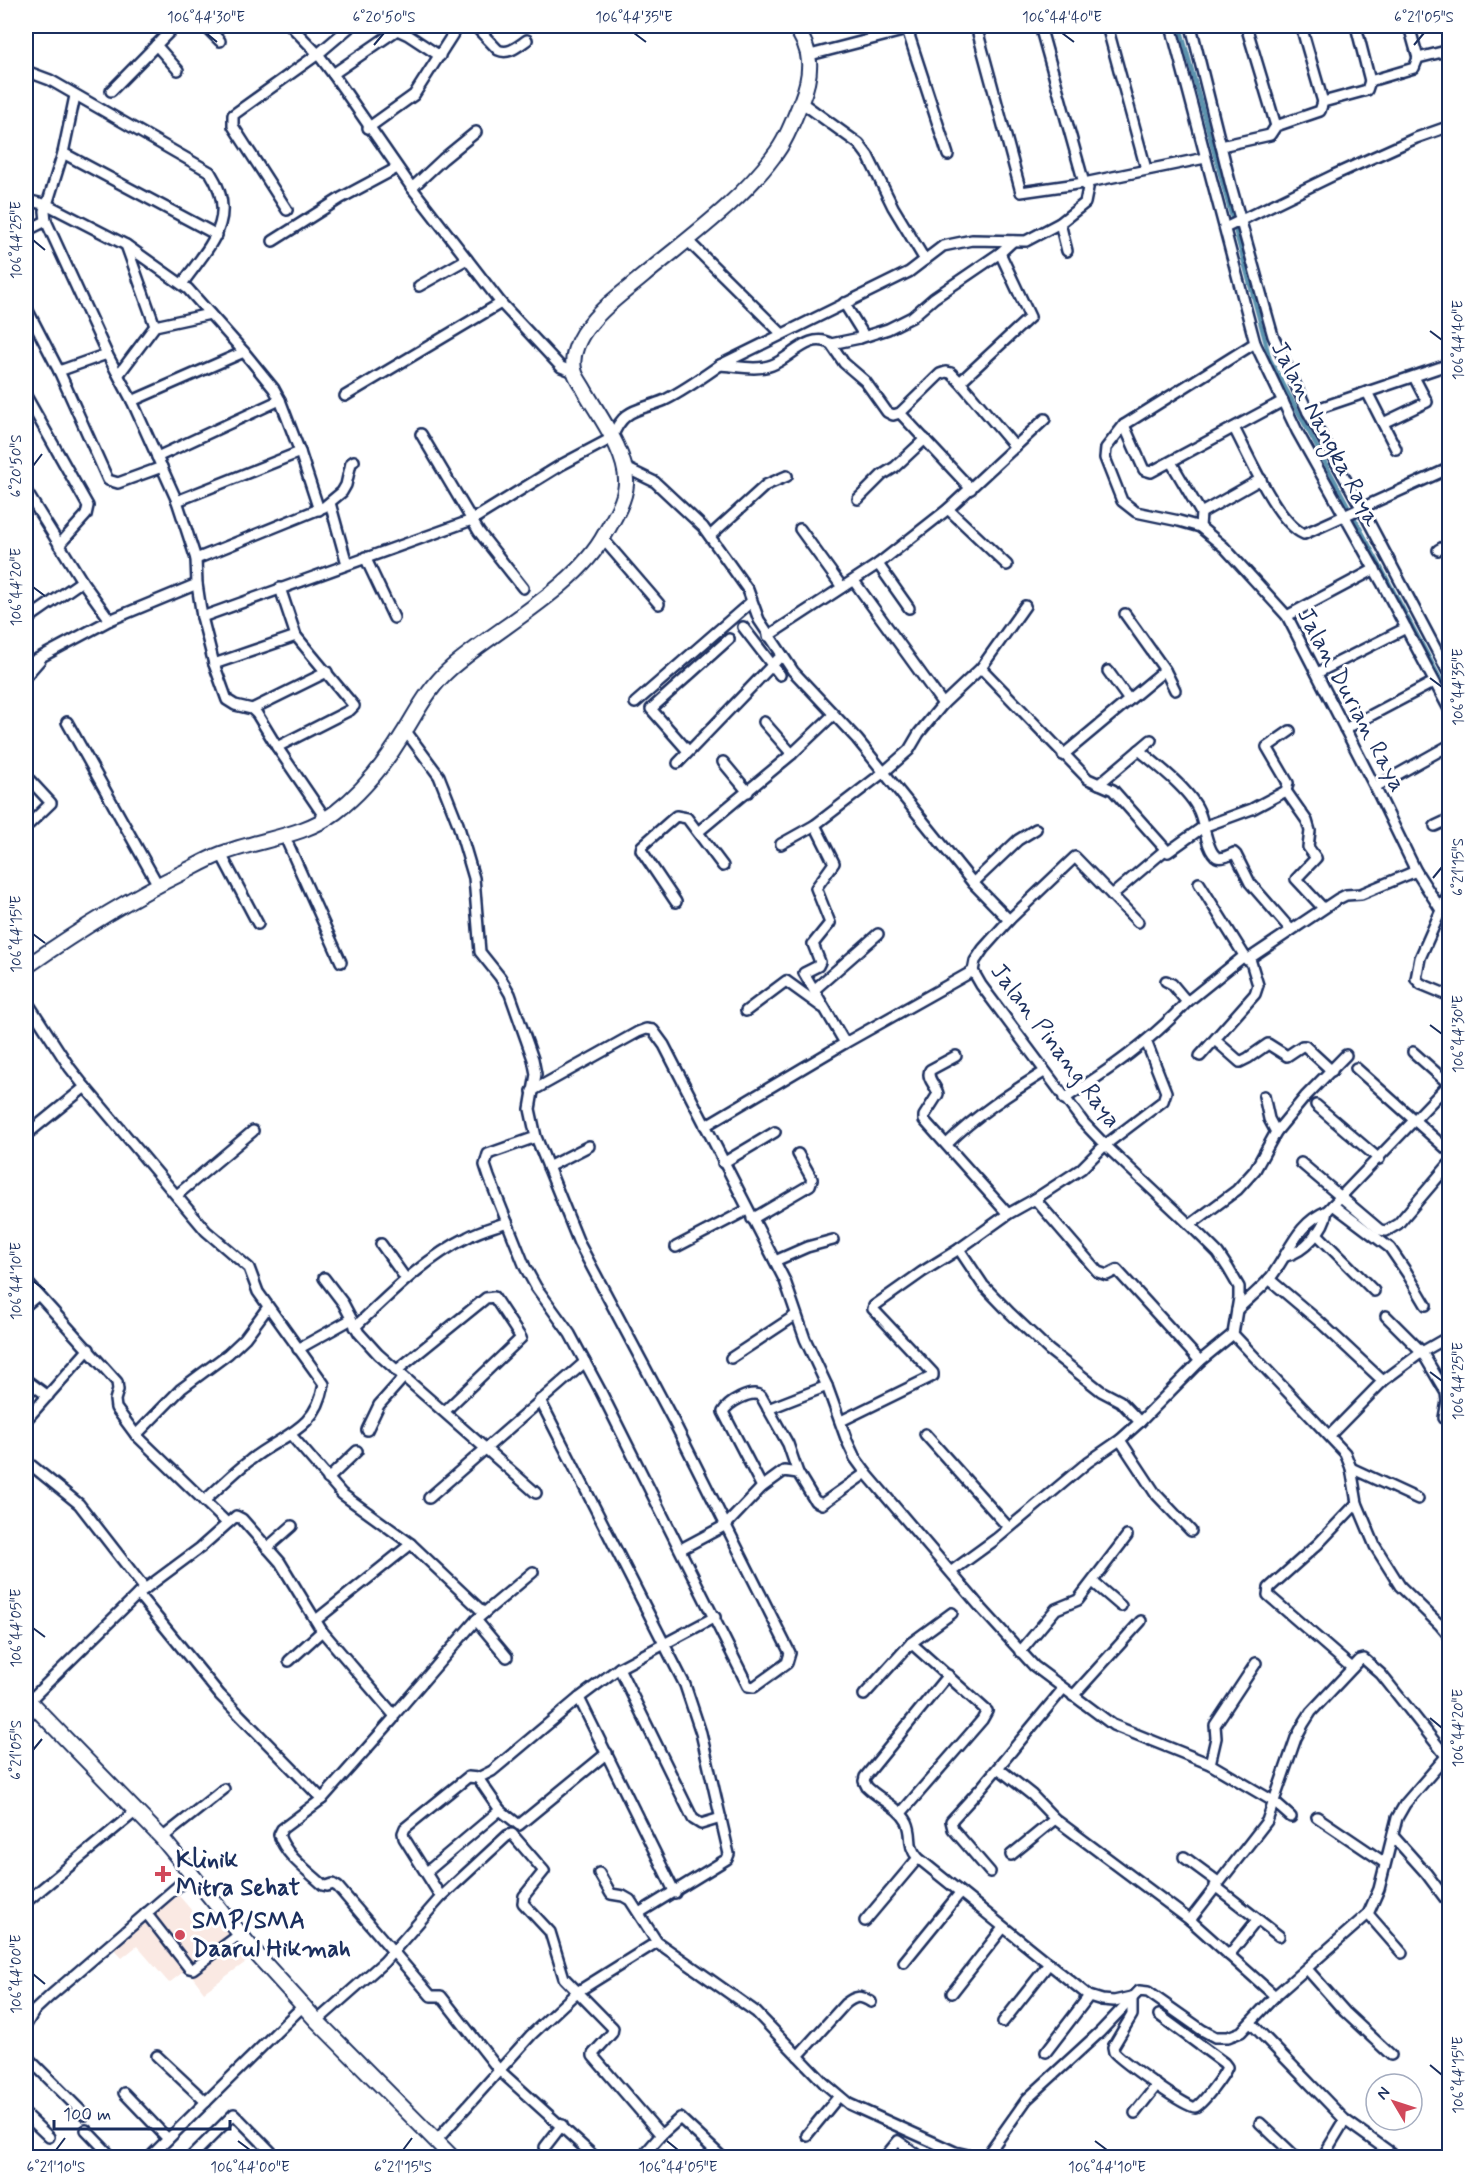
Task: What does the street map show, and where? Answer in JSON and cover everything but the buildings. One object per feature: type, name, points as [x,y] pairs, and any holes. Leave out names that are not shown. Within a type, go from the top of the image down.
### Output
[{"type":"main road","points":[[26,967],[71,936],[158,885],[221,854],[284,835],[326,819],[356,794],[408,733],[417,707],[437,680],[564,582],[589,558],[603,539],[624,495],[626,484],[624,467],[612,438],[574,372],[575,349],[587,326],[609,304],[724,208],[763,170],[781,145],[808,82],[810,56],[801,34],[794,26]]},
{"type":"main road","points":[[27,1700],[162,1838],[240,1934],[303,2006],[453,2157]]},
{"type":"street","points":[[111,91],[175,26]]},
{"type":"street","points":[[204,26],[220,41]]},
{"type":"street","points":[[291,26],[318,54],[397,168],[501,303],[561,367],[574,372]]},
{"type":"street","points":[[287,210],[233,126],[233,115],[318,54],[351,26]]},
{"type":"street","points":[[368,128],[414,95],[458,26]]},
{"type":"street","points":[[475,26],[498,50],[503,52],[527,40]]},
{"type":"street","points":[[810,56],[907,27],[922,26]]},
{"type":"street","points":[[976,26],[1021,192],[1084,183],[1205,158]]},
{"type":"street","points":[[202,617],[472,520],[561,465],[612,438],[616,425],[637,408],[663,400],[693,384],[720,365],[781,333],[909,272],[943,246],[972,240],[1026,241],[1060,223],[1085,203],[1088,188],[1084,183],[1040,26]]},
{"type":"street","points":[[1107,26],[1146,170]]},
{"type":"street","name":"Jalan Nangka Raya","points":[[1171,26],[1255,343],[1282,402],[1375,569],[1449,711]]},
{"type":"street","points":[[1191,26],[1273,336],[1308,412],[1449,675]]},
{"type":"street","points":[[1246,26],[1276,126]]},
{"type":"street","points":[[1221,146],[1270,135],[1276,126],[1320,111],[1323,102],[1301,26]]},
{"type":"street","points":[[1323,102],[1367,90],[1370,81],[1356,26]]},
{"type":"street","points":[[1370,81],[1414,68],[1418,58],[1410,26]]},
{"type":"street","points":[[907,27],[948,155]]},
{"type":"street","points":[[333,74],[397,30],[440,56]]},
{"type":"street","points":[[156,45],[178,70]]},
{"type":"street","points":[[1418,58],[1449,50]]},
{"type":"street","points":[[26,71],[50,80],[210,172],[222,195],[224,209],[217,235],[182,284]]},
{"type":"street","points":[[75,96],[63,153],[45,211],[46,221],[177,501],[196,559],[202,617],[226,700],[252,709],[257,714],[326,819]]},
{"type":"street","points":[[801,102],[859,144],[868,156],[893,207],[925,260]]},
{"type":"street","points":[[1225,228],[1334,175],[1416,138],[1449,126]]},
{"type":"street","points":[[412,188],[476,132]]},
{"type":"street","points":[[63,153],[217,235]]},
{"type":"street","points":[[273,241],[341,198],[397,168]]},
{"type":"street","points":[[26,200],[48,205],[126,245],[182,284],[244,352],[280,400],[300,452],[318,510]]},
{"type":"street","points":[[26,231],[46,221]]},
{"type":"street","points":[[1060,223],[1067,251]]},
{"type":"street","points":[[687,240],[781,333]]},
{"type":"street","points":[[831,344],[888,329],[912,317],[934,298],[1000,253],[1013,241]]},
{"type":"street","points":[[126,245],[155,326]]},
{"type":"street","points":[[960,382],[1030,317],[1000,253]]},
{"type":"street","points":[[419,286],[467,259]]},
{"type":"street","points":[[345,396],[501,303]]},
{"type":"street","points":[[844,303],[862,332],[860,338]]},
{"type":"street","points":[[26,307],[59,371],[108,480],[118,483],[162,467]]},
{"type":"street","points":[[119,374],[155,326],[210,314]]},
{"type":"street","points":[[720,365],[759,368],[772,365],[814,340],[826,341],[831,344],[844,363],[865,381],[887,412],[893,415],[900,413],[940,375],[946,372],[951,373],[1015,447]]},
{"type":"street","name":"Jalan Durian Raya","points":[[1255,343],[1124,425],[1106,448],[1105,458],[1122,501],[1136,512],[1179,520],[1200,527],[1224,547],[1287,615],[1416,871],[1441,910]]},
{"type":"street","points":[[132,401],[244,352]]},
{"type":"street","points":[[59,371],[107,354]]},
{"type":"street","points":[[1308,412],[1449,364]]},
{"type":"street","points":[[1383,423],[1427,402],[1414,376]]},
{"type":"street","points":[[1367,392],[1396,449]]},
{"type":"street","points":[[26,396],[88,506],[86,515],[59,545]]},
{"type":"street","points":[[157,457],[280,400]]},
{"type":"street","points":[[1124,425],[1144,470],[1151,472],[1282,402]]},
{"type":"street","points":[[900,413],[971,489]]},
{"type":"street","points":[[768,636],[878,564],[948,509],[1045,419]]},
{"type":"street","points":[[1234,428],[1277,507],[1299,532],[1309,533],[1343,515],[1362,509],[1449,468]]},
{"type":"street","points":[[421,434],[479,532],[523,588]]},
{"type":"street","points":[[858,499],[882,475],[895,467],[925,439]]},
{"type":"street","points":[[177,501],[300,452]]},
{"type":"street","points":[[196,559],[318,510],[330,503],[346,485],[351,464],[354,461]]},
{"type":"street","points":[[1171,462],[1201,513],[1200,527]]},
{"type":"street","points":[[624,467],[656,482],[681,504],[710,536],[748,590],[768,636],[781,656],[884,772],[973,883],[1009,920]]},
{"type":"street","points":[[710,536],[766,485],[787,476]]},
{"type":"street","points":[[1201,513],[1261,479]]},
{"type":"street","points":[[26,491],[82,581],[110,620]]},
{"type":"street","points":[[330,503],[347,564]]},
{"type":"street","points":[[948,509],[1008,565]]},
{"type":"street","points":[[800,529],[842,587]]},
{"type":"street","points":[[603,539],[658,604]]},
{"type":"street","points":[[1438,550],[1449,543]]},
{"type":"street","points":[[365,557],[394,618]]},
{"type":"street","points":[[878,564],[909,608]]},
{"type":"street","points":[[1287,615],[1375,569]]},
{"type":"street","points":[[26,605],[29,618],[82,581]]},
{"type":"street","points":[[854,581],[944,704]]},
{"type":"street","points":[[26,665],[110,620],[197,584]]},
{"type":"street","points":[[277,747],[354,706],[296,636],[280,588]]},
{"type":"street","points":[[635,703],[752,602]]},
{"type":"street","points":[[781,844],[815,825],[909,750],[944,704],[981,668],[1025,606]]},
{"type":"street","points":[[1125,614],[1165,670],[1175,690]]},
{"type":"street","points":[[743,627],[780,675]]},
{"type":"street","points":[[1317,673],[1406,628]]},
{"type":"street","points":[[214,664],[296,636]]},
{"type":"street","points":[[688,752],[651,710],[729,639]]},
{"type":"street","points":[[26,676],[43,656]]},
{"type":"street","points":[[678,763],[781,656]]},
{"type":"street","points":[[981,668],[1088,779],[1113,790],[1165,850],[1171,851],[1203,827],[1252,809],[1286,790],[1288,783],[1267,747],[1290,731]]},
{"type":"street","points":[[1063,755],[1165,670]]},
{"type":"street","points":[[1108,671],[1129,700]]},
{"type":"street","points":[[252,709],[327,672]]},
{"type":"street","points":[[1345,729],[1434,682]]},
{"type":"street","points":[[698,832],[792,754],[833,715]]},
{"type":"street","points":[[67,722],[158,885]]},
{"type":"street","points":[[764,722],[792,754]]},
{"type":"street","points":[[408,733],[439,776],[458,824],[474,878],[480,952],[505,986],[533,1059],[536,1074],[530,1109],[536,1137],[579,1243],[637,1350],[790,1653],[787,1663],[754,1688],[748,1686],[681,1549],[570,1334],[536,1287],[489,1177],[485,1165],[486,1157],[536,1137]]},
{"type":"street","points":[[1099,784],[1151,740]]},
{"type":"street","points":[[1375,787],[1449,745]]},
{"type":"street","points":[[1139,750],[1172,777],[1188,795],[1200,812],[1203,827],[1215,855],[1218,858],[1234,853],[1250,883],[1290,930]]},
{"type":"street","points":[[723,762],[748,792]]},
{"type":"street","points":[[26,776],[51,803],[26,827]]},
{"type":"street","points":[[1286,790],[1308,821],[1310,831],[1308,848],[1316,858],[1296,879],[1323,908]]},
{"type":"street","points":[[676,902],[642,853],[642,846],[676,816],[687,818],[723,866]]},
{"type":"street","points":[[1435,826],[1449,819]]},
{"type":"street","points":[[815,825],[834,863],[816,888],[830,923],[813,944],[820,962],[818,966],[804,973],[845,1043]]},
{"type":"street","points":[[973,883],[1018,840],[1036,830]]},
{"type":"street","points":[[284,835],[341,962]]},
{"type":"street","points":[[1138,922],[1112,895],[1165,850]]},
{"type":"street","points":[[221,854],[258,924]]},
{"type":"street","name":"Jalan Pinang Raya","points":[[1112,895],[1075,857],[1009,920],[975,961],[973,971],[1064,1099],[1105,1145],[1190,1225],[1228,1268],[1239,1287],[1238,1310],[1233,1334]]},
{"type":"street","points":[[1064,1099],[1117,1065],[1187,1002],[1247,958],[1323,908],[1346,896],[1361,894],[1416,871]]},
{"type":"street","points":[[1199,883],[1247,958],[1258,985],[1255,994],[1200,1056]]},
{"type":"street","points":[[1449,890],[1419,958],[1416,979],[1421,984],[1449,996]]},
{"type":"street","points":[[814,990],[878,934]]},
{"type":"street","points":[[705,1126],[973,971]]},
{"type":"street","points":[[746,1011],[786,981],[826,1010]]},
{"type":"street","points":[[1166,981],[1172,984],[1187,1002]]},
{"type":"street","points":[[26,1000],[85,1088],[213,1238],[249,1268],[258,1292],[324,1384],[317,1407],[307,1421],[291,1435],[268,1446],[249,1460],[204,1501]]},
{"type":"street","points":[[532,1091],[638,1032],[646,1029],[653,1030],[664,1045],[723,1163],[776,1261],[855,1458],[866,1473],[1020,1652],[1063,1689],[1113,1725],[1210,1764],[1273,1801],[1291,1817]]},
{"type":"street","points":[[1215,1040],[1240,1062],[1268,1044],[1287,1056],[1305,1046],[1332,1071]]},
{"type":"street","points":[[841,1421],[933,1376],[933,1373],[873,1307],[1008,1214],[1081,1168],[1105,1145],[1163,1101],[1166,1092],[1146,1041]]},
{"type":"street","points":[[1286,1256],[1298,1250],[1316,1233],[1330,1208],[1449,1085],[1413,1052]]},
{"type":"street","points":[[1190,1225],[1238,1190],[1255,1170],[1276,1132],[1346,1055]]},
{"type":"street","points":[[956,1056],[928,1072],[938,1094],[924,1116],[924,1120],[1008,1214]]},
{"type":"street","points":[[1356,1068],[1449,1152]]},
{"type":"street","points":[[946,1144],[982,1113],[1044,1072]]},
{"type":"street","points":[[26,1135],[85,1088]]},
{"type":"street","points":[[1264,1096],[1269,1119],[1276,1132]]},
{"type":"street","points":[[1316,1105],[1379,1159]]},
{"type":"street","points":[[177,1195],[253,1131]]},
{"type":"street","points":[[723,1163],[775,1132]]},
{"type":"street","points":[[548,1167],[589,1146]]},
{"type":"street","points":[[676,1247],[750,1215],[810,1185],[812,1179],[798,1154]]},
{"type":"street","points":[[1301,1163],[1380,1230],[1392,1229],[1449,1163]]},
{"type":"street","points":[[1035,1199],[1098,1272],[1107,1275],[1117,1270],[1200,1360]]},
{"type":"street","points":[[1238,1310],[1269,1279],[1286,1256],[1290,1243],[1299,1231],[1316,1215],[1330,1208]]},
{"type":"street","points":[[1330,1208],[1386,1244],[1426,1305]]},
{"type":"street","points":[[298,1349],[353,1323],[406,1279],[457,1242],[507,1222]]},
{"type":"street","points":[[1316,1233],[1374,1290]]},
{"type":"street","points":[[776,1261],[807,1247],[833,1240]]},
{"type":"street","points":[[381,1244],[406,1279]]},
{"type":"street","points":[[959,1249],[982,1285],[1010,1313],[1049,1350],[1101,1390],[1120,1401],[1140,1422]]},
{"type":"street","points":[[324,1278],[343,1303],[353,1323],[378,1354],[536,1493]]},
{"type":"street","points":[[1269,1279],[1383,1381]]},
{"type":"street","points":[[26,1281],[117,1383],[118,1390],[114,1400],[116,1408],[136,1434],[227,1523]]},
{"type":"street","points":[[26,1305],[38,1294]]},
{"type":"street","points":[[367,1430],[379,1405],[399,1374],[486,1298],[494,1297],[521,1338],[445,1412]]},
{"type":"street","points":[[136,1434],[181,1389],[236,1346],[268,1307]]},
{"type":"street","points":[[731,1358],[796,1315]]},
{"type":"street","points":[[1386,1316],[1422,1352],[1446,1393],[1448,1400],[1444,1419],[1449,1425]]},
{"type":"street","points":[[952,1571],[996,1539],[1088,1462],[1120,1440],[1200,1360],[1233,1334],[1346,1454],[1352,1468],[1356,1503],[1375,1546],[1400,1586],[1440,1625],[1449,1637]]},
{"type":"street","points":[[1330,1435],[1383,1381],[1422,1352],[1449,1336]]},
{"type":"street","points":[[26,1420],[89,1350]]},
{"type":"street","points":[[429,1498],[585,1362]]},
{"type":"street","points":[[26,1380],[48,1396]]},
{"type":"street","points":[[768,1409],[827,1386]]},
{"type":"street","points":[[762,1487],[723,1411],[755,1393],[761,1396],[788,1444],[798,1473],[814,1501],[822,1504],[866,1473]]},
{"type":"street","points":[[540,1400],[685,1685],[701,1734],[729,1854],[727,1860],[639,1913]]},
{"type":"street","points":[[925,1434],[1008,1527]]},
{"type":"street","points":[[291,1435],[328,1479],[356,1505],[383,1522],[411,1545],[480,1617],[507,1657]]},
{"type":"street","points":[[1120,1440],[1155,1492],[1191,1531]]},
{"type":"street","points":[[328,1479],[357,1450]]},
{"type":"street","points":[[26,1461],[79,1504],[220,1695],[322,1798]]},
{"type":"street","points":[[1352,1468],[1418,1499]]},
{"type":"street","points":[[681,1549],[726,1525],[762,1487],[784,1471],[798,1473]]},
{"type":"street","points":[[1352,1668],[1268,1592],[1269,1588],[1318,1544],[1356,1503]]},
{"type":"street","points":[[27,1700],[142,1592],[200,1548],[233,1516],[238,1516],[280,1562],[322,1631],[394,1715]]},
{"type":"street","points":[[267,1548],[292,1526]]},
{"type":"street","points":[[1020,1652],[1056,1609],[1078,1600],[1127,1536]]},
{"type":"street","points":[[316,1620],[411,1545]]},
{"type":"street","points":[[533,1572],[480,1617],[322,1798],[282,1828],[279,1835],[290,1855],[323,1885],[333,1884],[338,1887],[431,1995],[441,1996],[499,2070],[596,2157]]},
{"type":"street","points":[[1093,1582],[1121,1606]]},
{"type":"street","points":[[864,1695],[911,1643],[952,1613]]},
{"type":"street","points":[[441,1897],[404,1838],[403,1832],[468,1777],[478,1778],[492,1771],[579,1698],[619,1668],[715,1617]]},
{"type":"street","points":[[1440,1625],[1449,1618]]},
{"type":"street","points":[[1073,1696],[1142,1621]]},
{"type":"street","points":[[289,1661],[322,1631]]},
{"type":"street","points":[[900,1813],[982,1720],[987,1711],[911,1643]]},
{"type":"street","points":[[599,1873],[611,1894],[627,1897],[657,1942],[749,2007],[849,2104],[955,2152],[981,2157],[988,2154],[996,2145],[1027,2099],[1100,2032],[1139,1991],[1146,1991],[1215,2037],[1227,2037],[1241,2032],[1275,1996],[1368,1914],[1379,1889],[1397,1818],[1448,1754],[1381,1674],[1364,1659],[1352,1668],[1311,1712],[1296,1738],[1267,1821],[1190,1920]]},
{"type":"street","points":[[1210,1764],[1216,1738],[1215,1725],[1256,1663]]},
{"type":"street","points":[[619,1668],[693,1819],[701,1824],[721,1818]]},
{"type":"street","points":[[948,1676],[865,1777],[867,1787],[900,1813],[909,1827],[911,1850],[918,1858],[1048,1965],[1089,1996],[1114,2001],[1132,1997]]},
{"type":"street","points":[[990,1872],[953,1829],[951,1821],[1063,1689]]},
{"type":"street","points":[[579,1698],[675,1893]]},
{"type":"street","points":[[478,1778],[500,1810],[516,1824],[521,1824],[607,1753]]},
{"type":"street","points":[[998,1768],[1032,1795],[1055,1819],[1190,1920],[1275,1996]]},
{"type":"street","points":[[162,1838],[224,1789]]},
{"type":"street","points":[[429,1870],[500,1810]]},
{"type":"street","points":[[26,1902],[136,1811]]},
{"type":"street","points":[[1317,1817],[1385,1863]]},
{"type":"street","points":[[1011,1855],[1055,1819]]},
{"type":"street","points":[[317,2021],[372,1973],[441,1897],[508,1835],[514,1835],[544,1871],[522,1900],[550,1932],[561,1973],[613,2028],[612,2033],[592,2054],[660,2135]]},
{"type":"street","points":[[1393,1836],[1426,1873],[1449,1905]]},
{"type":"street","points":[[1184,1857],[1279,1936]]},
{"type":"street","points":[[865,1922],[918,1858]]},
{"type":"street","points":[[26,2025],[35,2010],[50,1996],[192,1874]]},
{"type":"street","points":[[904,1962],[960,1893]]},
{"type":"street","points":[[146,1913],[189,1968],[193,1969],[240,1934]]},
{"type":"street","points":[[1368,1914],[1402,1953]]},
{"type":"street","points":[[1229,1955],[1257,1920]]},
{"type":"street","points":[[952,1993],[1004,1928]]},
{"type":"street","points":[[436,2141],[531,2035],[577,1992],[657,1942]]},
{"type":"street","points":[[1003,2022],[1048,1965]]},
{"type":"street","points":[[1307,1969],[1345,2012],[1391,2055]]},
{"type":"street","points":[[798,2056],[854,1997],[862,1996],[871,2002]]},
{"type":"street","points":[[1046,2052],[1089,1996]]},
{"type":"street","points":[[1132,1997],[1132,2015],[1112,2049],[1117,2056],[1176,2099],[1191,2107],[1196,2107],[1204,2100],[1227,2067],[1159,2015]]},
{"type":"street","points":[[149,2157],[303,2006]]},
{"type":"street","points":[[1251,2023],[1345,2120],[1382,2153],[1398,2157]]},
{"type":"street","points":[[26,2056],[85,2115]]},
{"type":"street","points":[[157,2056],[206,2102]]},
{"type":"street","points":[[1135,2113],[1157,2085]]},
{"type":"street","points":[[124,2093],[168,2139]]},
{"type":"street","points":[[807,2135],[839,2096]]},
{"type":"street","points":[[190,2157],[234,2114],[277,2157]]},
{"type":"street","points":[[26,2115],[49,2137]]},
{"type":"street","points":[[641,2157],[660,2135],[682,2118],[723,2157]]},
{"type":"street","points":[[1322,2157],[1345,2120]]},
{"type":"street","points":[[1260,2123],[1297,2157]]},
{"type":"street","points":[[545,2147],[562,2125]]},
{"type":"street","points":[[86,2130],[113,2157]]},
{"type":"street","points":[[884,2157],[898,2141],[922,2157]]},
{"type":"shaded area","name":"SMP/SMA Daarul Hikmah","points":[[174,1890],[205,1926],[211,1922],[219,1923],[226,1917],[256,1955],[204,1992],[187,1969],[169,1983],[137,1946],[122,1958],[109,1944]]},
{"type":"waterway","points":[[1180,26],[1270,359],[1450,697]]},
{"type":"place","name":"Klinik Mitra Sehat","points":[[163,1874]]},
{"type":"place","name":"SMP/SMA Daarul Hikmah","points":[[180,1935]]}]
